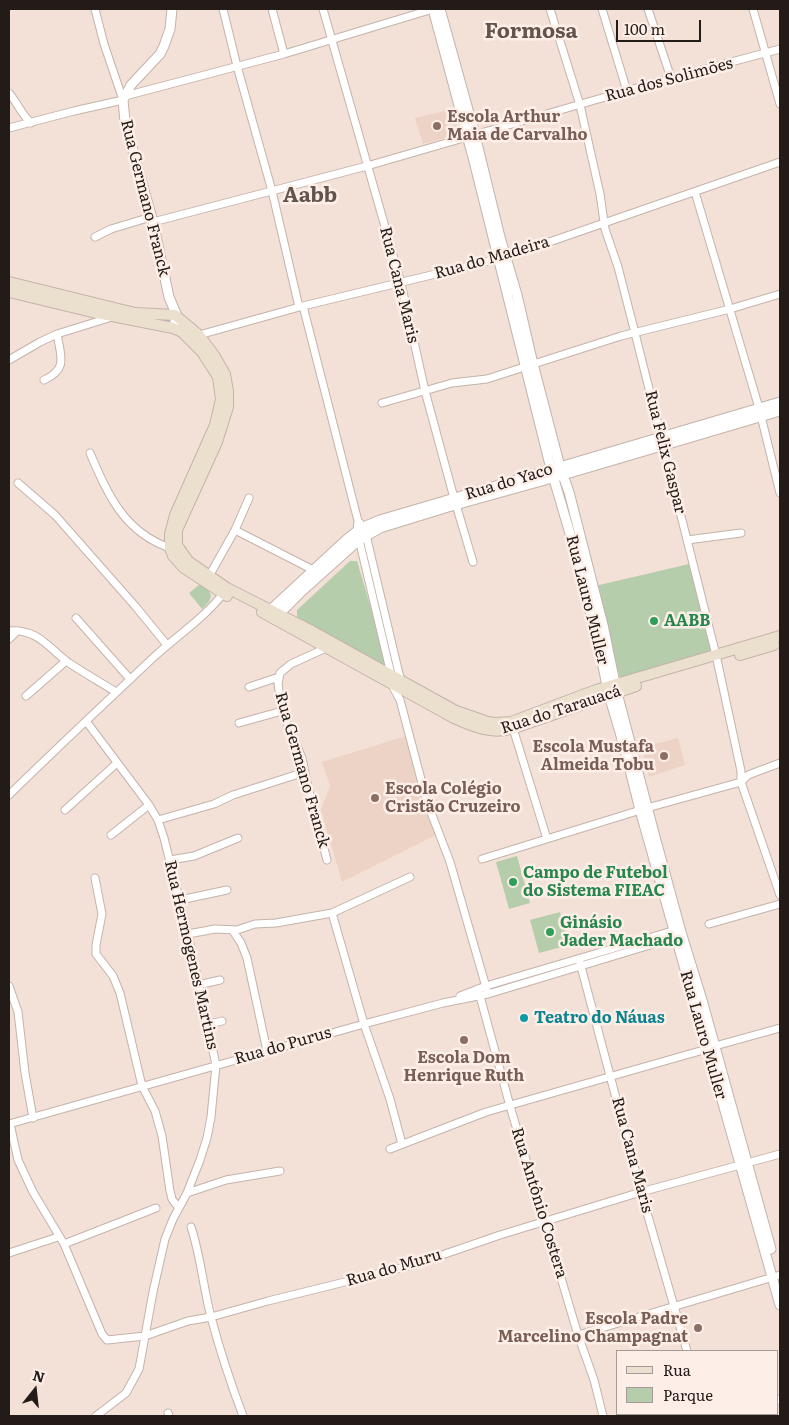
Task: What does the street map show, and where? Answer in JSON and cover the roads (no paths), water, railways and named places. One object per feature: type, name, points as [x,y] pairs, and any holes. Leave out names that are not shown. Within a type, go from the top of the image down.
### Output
[{"type":"main road","points":[[9,282],[116,313]]},
{"type":"main road","points":[[9,292],[134,316],[163,325]]},
{"type":"main road","points":[[134,316],[163,314],[177,316]]},
{"type":"main road","name":"Rua Germano Franck","points":[[177,316],[199,335],[225,374],[228,407],[217,442],[207,453],[175,515],[170,534],[170,548],[173,556],[184,568],[330,645]]},
{"type":"main road","name":"Rua Germano Franck","points":[[163,325],[182,332],[198,347],[218,377],[221,405],[207,453],[180,520],[176,538],[177,545],[182,554],[207,580]]},
{"type":"main road","name":"Rua do Tarauacá","points":[[717,659],[780,636]]},
{"type":"main road","name":"Rua do Tarauacá","points":[[330,645],[397,686],[480,720],[512,725],[612,690],[717,659],[780,643]]},
{"type":"street","name":"Rua Germano Franck","points":[[95,9],[104,44],[124,98],[125,122],[152,219],[169,297],[177,316]]},
{"type":"street","name":"Rua Germano Franck","points":[[124,98],[131,85],[164,46],[170,29],[172,9]]},
{"type":"street","points":[[223,9],[301,306],[322,374],[427,802],[450,862],[488,994]]},
{"type":"street","points":[[272,9],[284,54]]},
{"type":"street","name":"Rua Cana Maris","points":[[323,9],[401,283],[425,392],[473,562]]},
{"type":"street","points":[[9,128],[284,54],[433,9]]},
{"type":"street","name":"Rua Lauro Muller","points":[[433,9],[471,136]]},
{"type":"street","name":"Rua Lauro Muller","points":[[440,9],[557,472],[603,625],[612,690],[624,746],[644,809],[768,1251],[778,1278],[780,1305]]},
{"type":"street","name":"Rua Felix Gaspar","points":[[550,9],[580,105],[605,229],[618,267],[635,332],[717,659],[741,771],[741,782],[780,896]]},
{"type":"street","points":[[602,9],[627,91]]},
{"type":"street","points":[[648,9],[671,78]]},
{"type":"street","points":[[752,9],[780,104]]},
{"type":"street","name":"Rua dos Solimões","points":[[95,237],[111,229],[272,191],[367,166],[671,78],[780,49]]},
{"type":"street","points":[[9,93],[16,100],[22,114],[30,123]]},
{"type":"street","name":"Rua do Madeira","points":[[199,335],[301,306],[502,258],[780,162]]},
{"type":"street","points":[[695,192],[760,412],[780,493]]},
{"type":"street","points":[[382,403],[452,383],[487,379],[635,332],[730,309],[780,294]]},
{"type":"street","name":"Rua Germano Franck","points":[[163,325],[163,314],[169,297]]},
{"type":"street","points":[[9,360],[56,334],[116,313]]},
{"type":"street","points":[[173,328],[177,316]]},
{"type":"street","points":[[44,380],[53,376],[60,369],[62,362],[56,334]]},
{"type":"street","name":"Rua do Yaco","points":[[272,614],[361,531],[380,520],[455,502],[662,442],[760,412],[780,402]]},
{"type":"street","name":"Rua do Yaco","points":[[760,412],[780,412]]},
{"type":"street","points":[[90,453],[112,498],[128,522],[140,534],[170,548]]},
{"type":"street","points":[[18,483],[55,514],[136,607],[166,645]]},
{"type":"street","points":[[207,580],[235,530],[249,498]]},
{"type":"street","points":[[235,530],[317,572]]},
{"type":"street","points":[[686,540],[741,532]]},
{"type":"street","points":[[9,796],[166,645],[204,614],[225,591]]},
{"type":"street","points":[[76,618],[130,679]]},
{"type":"street","points":[[9,631],[18,631],[39,638],[66,661],[116,692]]},
{"type":"street","points":[[9,639],[18,631]]},
{"type":"street","name":"Rua Germano Franck","points":[[327,860],[298,746],[282,711],[278,684],[280,673],[291,664],[330,645]]},
{"type":"street","points":[[389,646],[397,686]]},
{"type":"street","points":[[26,696],[66,661]]},
{"type":"street","points":[[249,687],[265,680],[279,677]]},
{"type":"street","points":[[239,723],[282,711]]},
{"type":"street","name":"Rua Hermogenes Martins","points":[[86,721],[149,804],[158,820],[180,900],[216,1065],[212,1117],[207,1138],[200,1160],[165,1239],[140,1363],[131,1385],[118,1400],[96,1416]]},
{"type":"street","points":[[512,725],[547,839]]},
{"type":"street","points":[[64,810],[117,763]]},
{"type":"street","points":[[482,859],[644,809],[741,782],[748,775],[780,763]]},
{"type":"street","points":[[158,820],[214,804],[233,795],[305,772]]},
{"type":"street","points":[[110,835],[149,804]]},
{"type":"street","points":[[170,860],[194,856],[238,838]]},
{"type":"street","points":[[188,934],[209,930],[232,931],[255,924],[276,923],[332,913],[410,877]]},
{"type":"street","points":[[95,878],[102,914],[96,954],[113,976],[120,993],[142,1086],[155,1111],[164,1145],[172,1199],[178,1207]]},
{"type":"street","points":[[180,900],[227,890]]},
{"type":"street","points":[[709,924],[780,904]]},
{"type":"street","points":[[332,913],[364,1024],[387,1090],[402,1144]]},
{"type":"street","points":[[232,931],[241,943],[247,958],[267,1050]]},
{"type":"street","name":"Rua do Purus","points":[[9,1124],[267,1050],[443,1003],[479,992],[486,986],[580,962],[678,933]]},
{"type":"street","name":"Rua Cana Maris","points":[[580,962],[687,1350]]},
{"type":"street","name":"Rua do Purus","points":[[479,992],[488,994],[580,962]]},
{"type":"street","points":[[198,985],[220,980]]},
{"type":"street","points":[[9,986],[18,1012],[25,1073],[33,1118]]},
{"type":"street","name":"Rua Antônio Costera","points":[[479,992],[510,1106],[578,1335],[594,1380],[603,1416]]},
{"type":"street","points":[[206,1024],[222,1022]]},
{"type":"street","points":[[390,1148],[470,1117],[780,1028]]},
{"type":"street","points":[[9,1124],[18,1160],[33,1192],[58,1237],[64,1244],[156,1208]]},
{"type":"street","name":"Rua do Muru","points":[[64,1244],[102,1334],[107,1340],[145,1336],[188,1322],[211,1318],[268,1301],[413,1265],[642,1192],[780,1154]]},
{"type":"street","points":[[186,1193],[226,1180],[280,1171]]},
{"type":"street","points":[[191,1227],[198,1246],[211,1318],[243,1416]]},
{"type":"street","points":[[9,1253],[58,1237]]},
{"type":"street","points":[[578,1335],[778,1278]]},
{"type":"place","name":"Escola Arthur Maia de Carvalho","points":[[437,126]]},
{"type":"place","name":"AABB","points":[[654,621]]},
{"type":"place","name":"Escola Mustafa Almeida Tobu","points":[[664,756]]},
{"type":"place","name":"Escola Colégio Cristão Cruzeiro","points":[[375,798]]},
{"type":"place","name":"Campo de Futebol do Sistema FIEAC","points":[[513,882]]},
{"type":"place","name":"Ginásio Jader Machado","points":[[550,932]]},
{"type":"place","name":"Teatro do Náuas","points":[[524,1018]]},
{"type":"place","name":"Escola Dom Henrique Ruth","points":[[464,1040]]},
{"type":"place","name":"Escola Padre Marcelino Champagnat","points":[[698,1328]]},
{"type":"district","name":"Formosa","points":[[531,32]]},
{"type":"district","name":"Aabb","points":[[310,196]]}]
